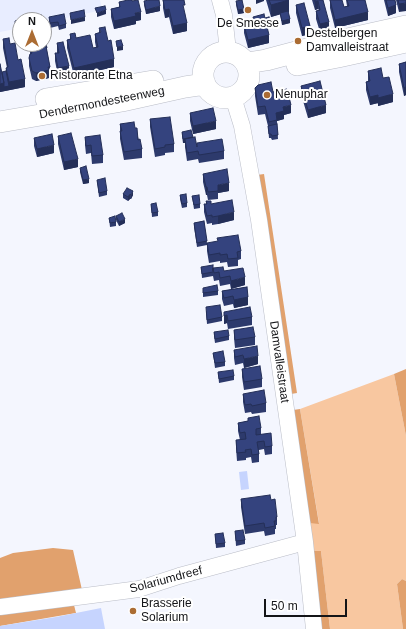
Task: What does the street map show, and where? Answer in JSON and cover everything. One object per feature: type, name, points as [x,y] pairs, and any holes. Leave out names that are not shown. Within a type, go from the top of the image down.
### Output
[{"type":"main road","points":[[248,70],[266,60],[334,42],[406,26]]},
{"type":"main road","points":[[248,70],[268,70],[332,59],[406,42]]},
{"type":"main road","points":[[228,51],[238,54],[248,70],[248,85],[243,91],[233,97],[218,97],[212,93],[204,78],[208,60],[216,53],[228,51]]},
{"type":"main road","name":"Dendermondesteenweg","points":[[0,108],[120,86],[183,78],[204,78]]},
{"type":"main road","name":"Dendermondesteenweg","points":[[0,122],[122,101],[185,87],[204,78]]},
{"type":"street","points":[[220,0],[224,15],[228,51]]},
{"type":"street","name":"Damvalleistraat","points":[[233,97],[242,126],[259,219],[305,542],[314,629]]},
{"type":"street","name":"Solariumdreef","points":[[0,607],[139,589],[178,576],[305,542]]},
{"type":"shaded area","points":[[0,0],[100,0],[102,10],[52,21],[52,12],[12,12],[12,30],[0,32]]},
{"type":"shaded area","points":[[264,174],[297,393],[291,394],[257,175]]},
{"type":"shaded area","points":[[406,369],[406,436],[394,374]]},
{"type":"shaded area","points":[[394,374],[406,436],[406,581],[402,579],[397,584],[403,629],[330,629],[321,551],[313,551],[310,523],[319,523],[300,409]]},
{"type":"shaded area","points":[[300,409],[319,524],[310,523],[293,410]]},
{"type":"shaded area","points":[[53,548],[73,550],[82,590],[0,602],[0,558],[13,553]]},
{"type":"shaded area","points":[[313,551],[321,551],[330,629],[320,629]]},
{"type":"shaded area","points":[[402,579],[406,581],[406,629],[403,629],[397,584]]},
{"type":"shaded area","points":[[73,601],[76,613],[0,626],[0,611]]},
{"type":"water","points":[[247,471],[249,489],[241,490],[239,472]]},
{"type":"water","points":[[101,608],[105,629],[0,629],[0,626]]},
{"type":"building","points":[[138,0],[141,12],[135,13],[136,16],[114,21],[111,9],[120,7],[119,2]]},
{"type":"building","points":[[159,0],[160,6],[146,10],[144,1]]},
{"type":"building","points":[[163,0],[184,0],[185,5],[183,5],[187,23],[173,26],[169,9],[165,10]]},
{"type":"building","points":[[242,0],[244,9],[238,10],[236,1]]},
{"type":"building","points":[[269,0],[289,0],[271,5]]},
{"type":"building","points":[[315,0],[323,0],[329,22],[320,24],[316,11],[320,10],[318,1],[315,2]]},
{"type":"building","points":[[330,0],[342,0],[344,7],[349,6],[347,0],[365,0],[368,12],[335,20]]},
{"type":"building","points":[[386,0],[395,0],[396,5],[388,8]]},
{"type":"building","points":[[398,0],[406,0],[406,3],[399,4]]},
{"type":"building","points":[[304,3],[310,26],[302,28],[296,5]]},
{"type":"building","points":[[105,6],[106,10],[97,13],[95,8]]},
{"type":"building","points":[[84,10],[85,17],[71,20],[70,13]]},
{"type":"building","points":[[288,11],[290,19],[282,21],[280,13]]},
{"type":"building","points":[[64,14],[66,24],[59,26],[58,22],[52,23],[52,16]]},
{"type":"building","points":[[264,14],[269,35],[248,40],[244,25],[254,22],[253,17]]},
{"type":"building","points":[[269,17],[270,22],[266,23],[265,18]]},
{"type":"building","points":[[105,27],[108,41],[111,40],[114,59],[74,68],[67,40],[71,39],[70,34],[75,33],[76,38],[90,35],[93,48],[98,47],[95,34],[101,32],[99,28]]},
{"type":"building","points":[[9,38],[10,44],[12,44],[12,52],[17,52],[18,60],[21,59],[25,79],[9,82],[3,39]]},
{"type":"building","points":[[121,40],[123,46],[117,47],[116,41]]},
{"type":"building","points":[[63,42],[69,66],[58,68],[55,53],[59,53],[57,43]]},
{"type":"building","points":[[47,52],[50,67],[48,67],[49,70],[36,73],[32,71],[29,58],[30,54]]},
{"type":"building","points":[[406,62],[406,87],[404,88],[399,64]]},
{"type":"building","points":[[0,64],[4,83],[0,84]]},
{"type":"building","points":[[381,68],[383,78],[389,77],[393,94],[378,98],[378,95],[370,97],[366,82],[370,81],[368,71]]},
{"type":"building","points":[[6,71],[9,86],[4,87],[2,72]]},
{"type":"building","points":[[320,81],[326,105],[308,110],[301,86]]},
{"type":"building","points":[[271,82],[273,92],[287,89],[291,105],[283,107],[284,111],[276,113],[277,120],[269,122],[265,106],[258,107],[255,88],[258,85]]},
{"type":"building","points":[[213,108],[216,121],[193,126],[190,113]]},
{"type":"building","points":[[170,117],[174,144],[165,145],[165,147],[155,149],[150,119]]},
{"type":"building","points":[[134,122],[135,128],[137,128],[138,140],[140,139],[142,149],[124,152],[120,124]]},
{"type":"building","points":[[277,124],[278,135],[272,136],[269,134],[268,126]]},
{"type":"building","points":[[191,130],[193,137],[183,139],[182,132]]},
{"type":"building","points":[[71,133],[78,159],[64,162],[58,136]]},
{"type":"building","points":[[52,134],[54,145],[37,149],[34,138]]},
{"type":"building","points":[[100,135],[103,155],[92,156],[91,145],[86,146],[85,137]]},
{"type":"building","points":[[195,137],[197,147],[197,143],[222,139],[224,151],[199,155],[198,151],[187,153],[185,139]]},
{"type":"building","points":[[86,166],[89,179],[83,180],[80,168]]},
{"type":"building","points":[[227,169],[229,183],[218,185],[218,191],[208,192],[203,174]]},
{"type":"building","points":[[105,178],[107,191],[99,193],[97,180]]},
{"type":"building","points":[[127,188],[133,191],[128,197],[123,194]]},
{"type":"building","points":[[186,194],[187,203],[182,204],[180,195]]},
{"type":"building","points":[[199,195],[200,204],[194,205],[192,196]]},
{"type":"building","points":[[232,200],[234,212],[212,217],[212,215],[207,216],[204,204],[207,204],[206,201],[211,201],[211,204]]},
{"type":"building","points":[[156,203],[158,212],[152,213],[151,204]]},
{"type":"building","points":[[122,213],[125,219],[119,222],[116,216]]},
{"type":"building","points":[[115,216],[116,222],[110,223],[109,218]]},
{"type":"building","points":[[204,221],[207,241],[197,243],[194,223]]},
{"type":"building","points":[[238,235],[241,251],[237,252],[238,258],[228,259],[227,254],[220,255],[220,253],[209,255],[207,243],[218,241],[217,238]]},
{"type":"building","points":[[213,265],[213,272],[202,274],[201,267]]},
{"type":"building","points":[[223,267],[224,271],[243,268],[245,277],[231,281],[230,276],[220,278],[219,272],[214,273],[213,268]]},
{"type":"building","points":[[217,285],[218,291],[203,293],[203,288]]},
{"type":"building","points":[[247,287],[248,297],[234,300],[233,296],[224,298],[222,291]]},
{"type":"building","points":[[220,305],[222,317],[207,320],[206,307]]},
{"type":"building","points":[[250,307],[252,317],[228,321],[227,315],[224,316],[224,312]]},
{"type":"building","points":[[253,327],[255,337],[235,340],[234,330]]},
{"type":"building","points":[[228,330],[229,336],[215,339],[214,332]]},
{"type":"building","points":[[257,346],[258,356],[244,359],[243,355],[235,357],[234,350]]},
{"type":"building","points":[[223,351],[225,362],[215,363],[213,353]]},
{"type":"building","points":[[260,366],[262,379],[244,382],[242,369]]},
{"type":"building","points":[[233,370],[234,376],[219,379],[218,372]]},
{"type":"building","points":[[264,390],[266,403],[252,406],[251,404],[245,405],[243,394]]},
{"type":"building","points":[[259,416],[261,428],[256,429],[256,435],[271,433],[272,446],[265,447],[264,441],[257,442],[259,454],[252,455],[251,449],[245,450],[246,452],[237,453],[236,440],[246,439],[245,432],[240,433],[238,423],[248,421],[248,418]]},
{"type":"building","points":[[270,495],[271,500],[275,499],[277,517],[276,521],[274,521],[275,526],[265,528],[264,523],[245,526],[241,499]]},
{"type":"building","points":[[243,530],[245,540],[236,541],[235,531]]},
{"type":"building","points":[[223,533],[225,543],[216,544],[215,534]]},
{"type":"place","name":"De Smesse","points":[[248,10]]},
{"type":"place","name":"Destelbergen Damvalleistraat","points":[[298,41]]},
{"type":"place","name":"Ristorante Etna","points":[[42,76]]},
{"type":"place","name":"Nenuphar","points":[[267,95]]},
{"type":"place","name":"Brasserie Solarium","points":[[133,611]]}]
